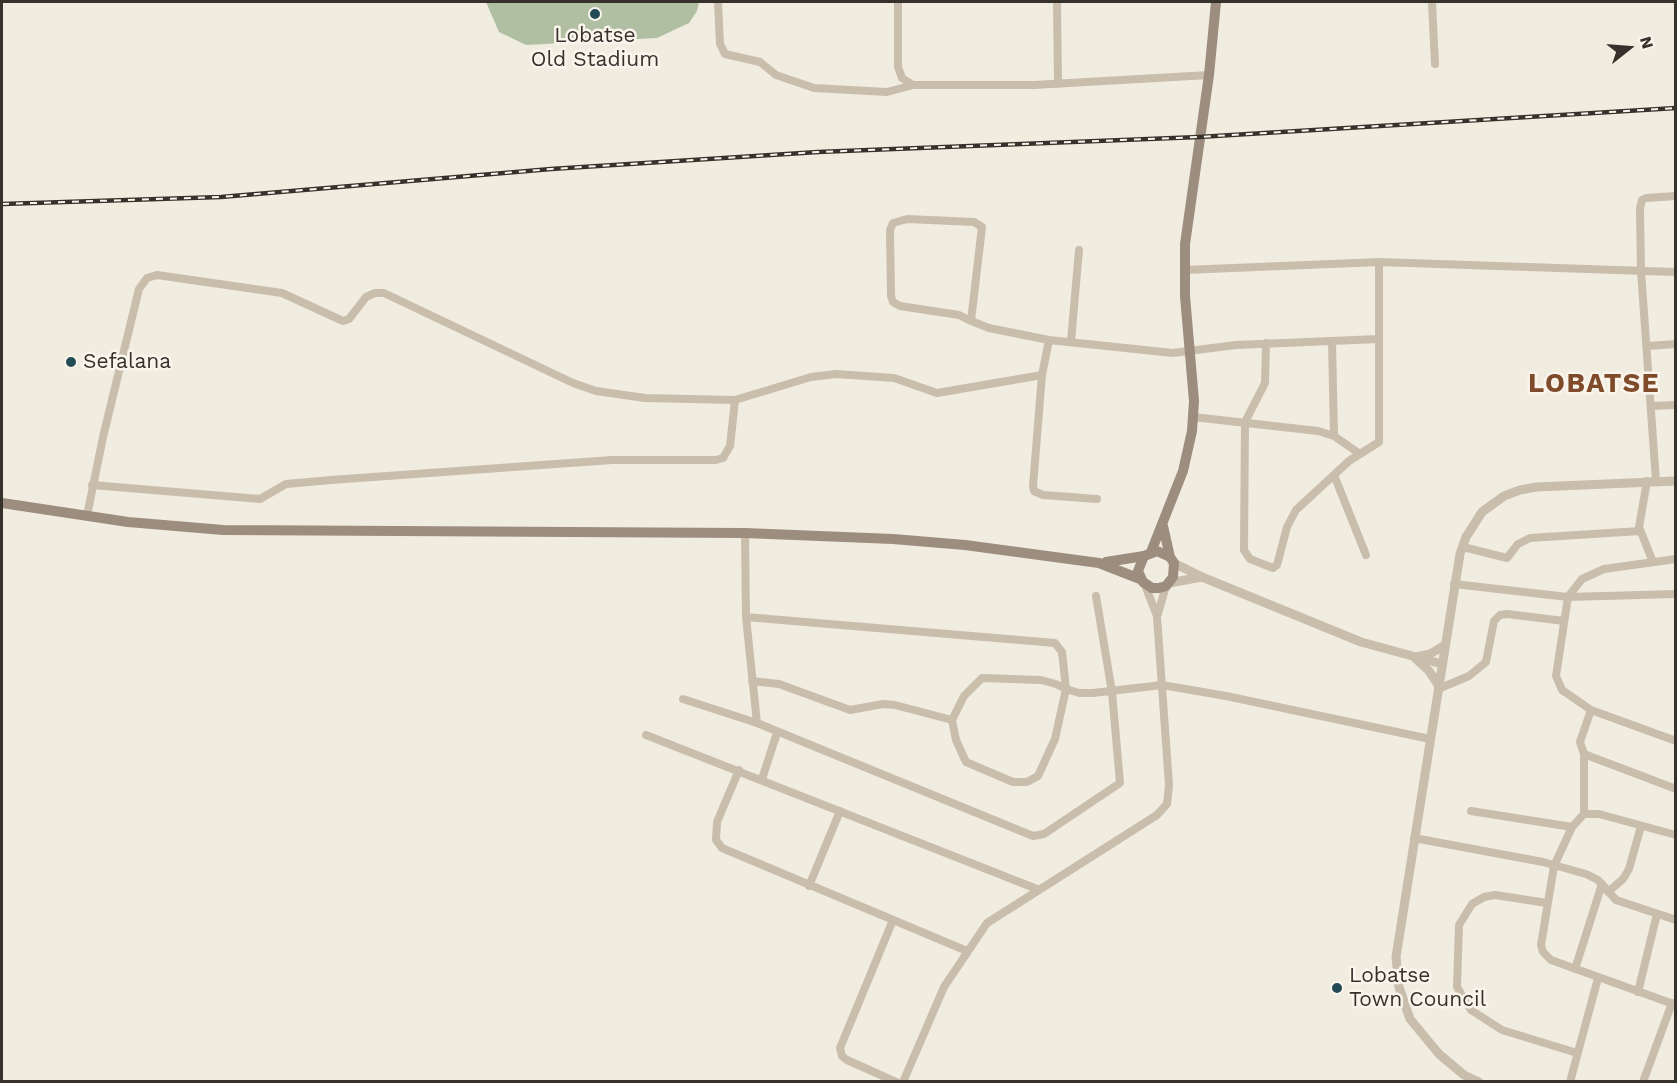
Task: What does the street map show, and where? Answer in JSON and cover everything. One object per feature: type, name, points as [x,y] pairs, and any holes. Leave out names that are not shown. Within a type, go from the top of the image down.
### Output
[{"type":"main road","points":[[1143,582],[1138,571],[1163,526],[1183,471],[1193,417],[1184,270],[1188,207],[1209,75],[1215,2]]},
{"type":"main road","points":[[2,504],[177,528],[745,533],[914,541],[1099,563],[1152,588],[1168,584],[1173,577],[1172,560],[1163,526]]},
{"type":"main road","points":[[1099,563],[1164,553],[1172,560]]},
{"type":"street","points":[[718,2],[720,44],[726,54],[760,62],[782,78],[814,88],[887,92],[913,85],[1058,84],[1209,75]]},
{"type":"street","points":[[898,2],[898,67],[902,78],[913,85]]},
{"type":"street","points":[[1057,2],[1058,84]]},
{"type":"street","points":[[1432,2],[1435,64]]},
{"type":"street","points":[[1653,562],[1640,531],[1652,481],[1652,406],[1641,271],[1642,200],[1676,196]]},
{"type":"street","points":[[971,321],[982,227],[974,222],[952,221],[907,219],[893,223],[890,230],[893,302],[900,306],[959,315],[971,321],[989,328],[1049,340],[1173,353],[1266,343],[1378,339]]},
{"type":"street","points":[[1071,341],[1079,250]]},
{"type":"street","points":[[1184,270],[1379,262],[1676,272]]},
{"type":"street","points":[[1266,343],[1265,383],[1245,422],[1244,550],[1250,559],[1273,568],[1277,565],[1290,519],[1309,497],[1334,475],[1360,454],[1376,446],[1380,435],[1379,262]]},
{"type":"street","points":[[87,516],[92,485],[139,289],[147,278],[157,275],[282,293],[343,321],[349,319],[366,297],[375,292],[384,293],[573,384],[596,391],[645,398],[735,400],[830,374],[894,378],[937,393],[1042,375]]},
{"type":"street","points":[[1049,340],[1042,375],[1032,480],[1034,491],[1043,495],[1097,499]]},
{"type":"street","points":[[1332,341],[1334,436]]},
{"type":"street","points":[[1648,346],[1676,344]]},
{"type":"street","points":[[92,485],[260,499],[286,484],[331,480],[612,459],[716,460],[723,458],[730,446],[735,400]]},
{"type":"street","points":[[1652,406],[1676,405]]},
{"type":"street","points":[[1193,417],[1318,431],[1334,436],[1360,454]]},
{"type":"street","points":[[1334,475],[1366,555]]},
{"type":"street","points":[[1479,1082],[1464,1075],[1424,1038],[1410,1019],[1399,987],[1396,957],[1454,584],[1463,548],[1482,512],[1504,496],[1536,487],[1676,481]]},
{"type":"street","points":[[1463,548],[1507,558],[1518,544],[1530,538],[1640,531]]},
{"type":"street","points":[[745,533],[746,617],[757,723]]},
{"type":"street","points":[[1676,559],[1590,573],[1582,579],[1568,597],[1557,682],[1562,690],[1591,710],[1676,741]]},
{"type":"street","points":[[1172,560],[1202,577],[1361,642],[1442,664]]},
{"type":"street","points":[[1157,617],[1168,584],[1202,577]]},
{"type":"street","points":[[903,1082],[937,1000],[967,951],[992,919],[1164,809],[1167,804],[1169,785],[1157,617],[1143,582]]},
{"type":"street","points":[[1454,584],[1568,597],[1676,594]]},
{"type":"street","points":[[683,699],[757,723],[1037,837],[1118,786],[1120,776],[1112,692],[1096,596]]},
{"type":"street","points":[[1438,689],[1469,676],[1486,662],[1494,621],[1500,615],[1564,621]]},
{"type":"street","points":[[746,617],[1050,641],[1062,651],[1066,689],[1063,713],[1038,776],[1027,782],[1012,782],[966,762],[961,754],[952,720],[964,696],[982,678],[1041,680],[1066,689],[1079,693],[1112,692],[1162,685],[1226,696],[1430,739]]},
{"type":"street","points":[[1414,657],[1430,654],[1445,645]]},
{"type":"street","points":[[1414,657],[1430,672],[1438,689]]},
{"type":"street","points":[[752,681],[779,684],[850,710],[883,704],[895,705],[952,720]]},
{"type":"street","points":[[1591,710],[1580,742],[1584,754],[1584,814],[1572,827],[1554,866],[1541,938],[1543,952],[1551,960],[1674,1004],[1643,1082]]},
{"type":"street","points":[[762,779],[777,733]]},
{"type":"street","points":[[646,735],[1037,889]]},
{"type":"street","points":[[1584,754],[1676,789]]},
{"type":"street","points":[[739,770],[717,822],[715,834],[718,845],[809,886],[967,951]]},
{"type":"street","points":[[1471,810],[1572,827]]},
{"type":"street","points":[[809,886],[840,811]]},
{"type":"street","points":[[1584,814],[1599,814],[1676,835]]},
{"type":"street","points":[[1608,892],[1623,879],[1629,869],[1641,826]]},
{"type":"street","points":[[1414,838],[1554,866],[1594,878],[1617,900],[1676,920]]},
{"type":"street","points":[[1575,969],[1602,884]]},
{"type":"street","points":[[1547,903],[1495,895],[1484,897],[1472,904],[1458,925],[1457,987],[1471,1010],[1502,1030],[1577,1053]]},
{"type":"street","points":[[1638,992],[1657,914]]},
{"type":"street","points":[[893,920],[840,1048],[842,1056],[847,1060],[896,1082]]},
{"type":"street","points":[[1570,1082],[1598,978]]},
{"type":"green space","points":[[486,2],[699,2],[697,11],[689,23],[657,38],[526,45],[499,32]]},
{"type":"railway","points":[[2,204],[221,197],[551,169],[818,152],[1199,137],[1676,108]]},
{"type":"place","name":"Lobatse Old Stadium","points":[[595,14]]},
{"type":"place","name":"Sefalana","points":[[71,362]]},
{"type":"place","name":"Lobatse Town Council","points":[[1337,988]]},
{"type":"district","name":"LOBATSE","points":[[1594,384]]}]
